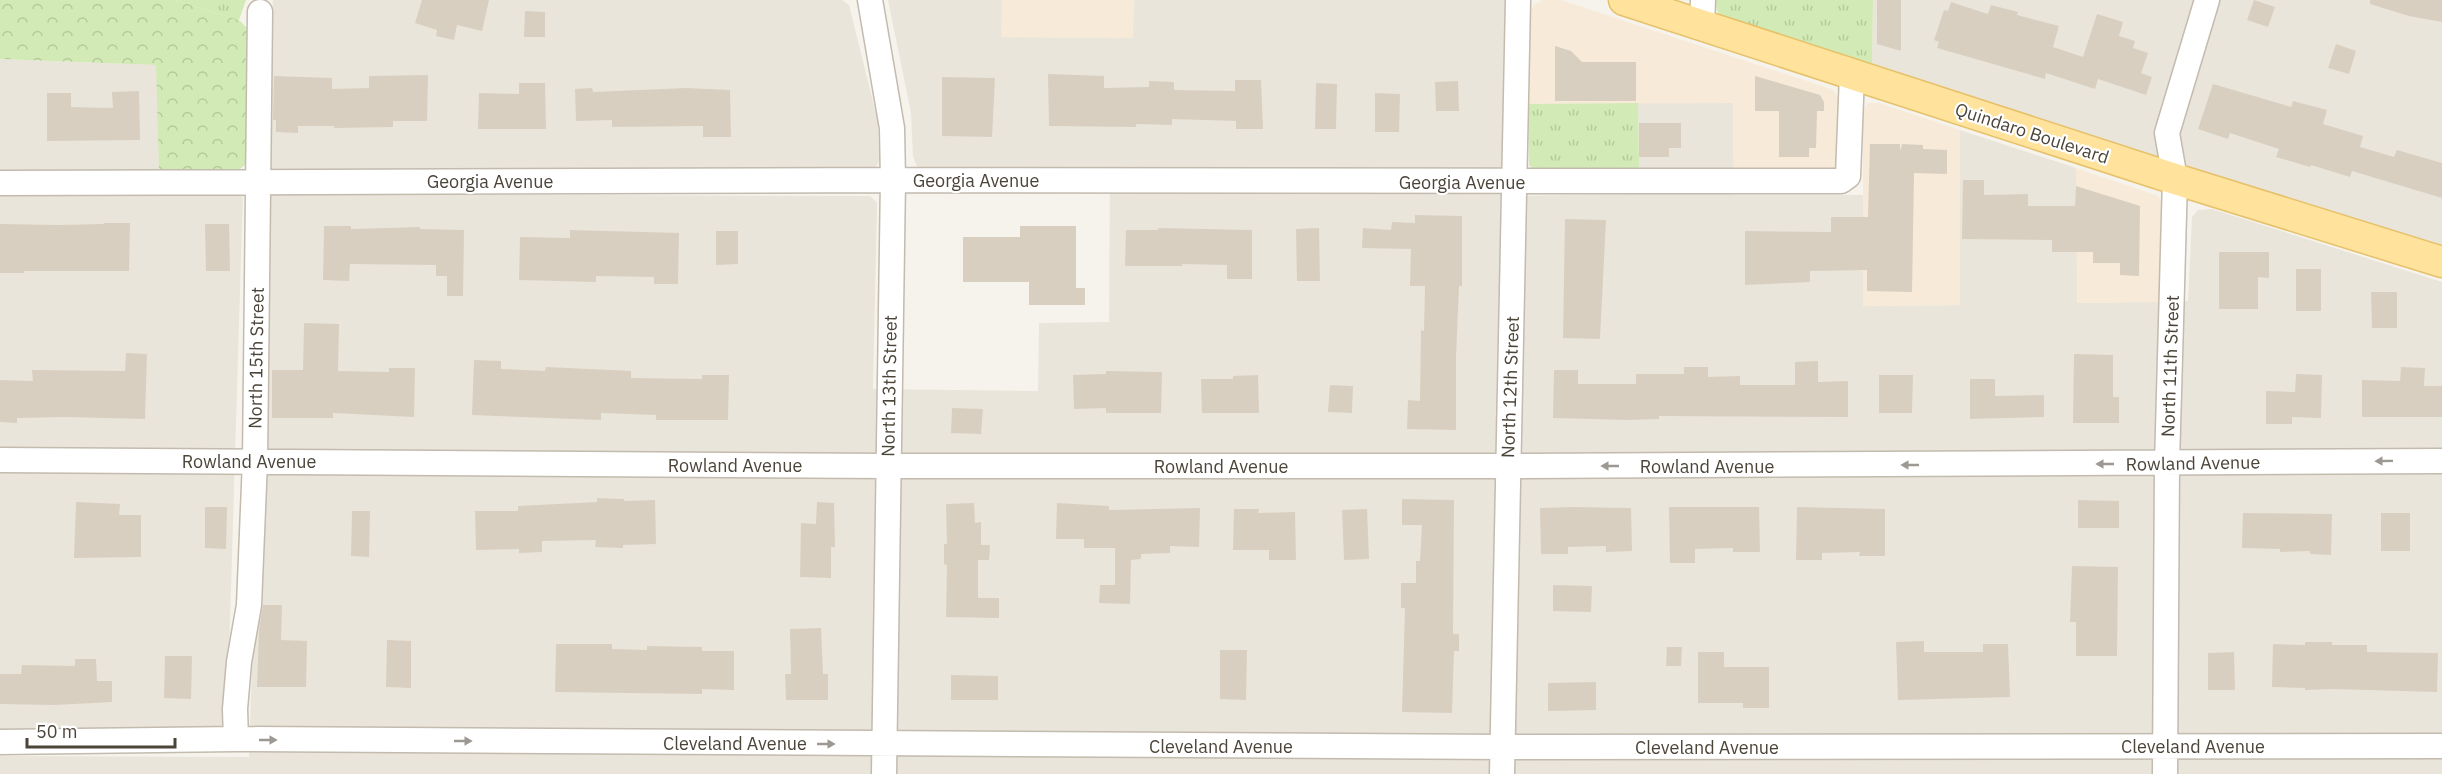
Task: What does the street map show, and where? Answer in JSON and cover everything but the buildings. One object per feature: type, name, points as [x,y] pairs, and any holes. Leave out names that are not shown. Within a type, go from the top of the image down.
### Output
[{"type":"main road","name":"Quindaro Boulevard","points":[[1624,0],[1702,12],[1852,74],[2175,179],[2442,262]]},
{"type":"street","name":"North 13th Street","points":[[870,0],[892,128],[893,180],[884,774]]},
{"type":"street","name":"North 12th Street","points":[[1502,774],[1518,0]]},
{"type":"street","name":"North 11th Street","points":[[2165,774],[2167,464],[2175,179],[2167,133],[2207,0]]},
{"type":"street","name":"North 15th Street","points":[[236,740],[235,709],[239,662],[249,605],[255,461],[260,12]]},
{"type":"street","name":"Georgia Avenue","points":[[0,183],[893,180],[1841,181],[1848,176],[1852,74]]},
{"type":"street","name":"Rowland Avenue","points":[[0,460],[888,466],[2167,464],[2442,461]]},
{"type":"street","name":"Cleveland Avenue","points":[[0,742],[236,740],[1503,747],[2442,746]]},
{"type":"shaded area","points":[[273,0],[842,0],[849,5],[878,122],[879,162],[874,169],[265,171]]},
{"type":"shaded area","points":[[888,0],[1002,0],[1002,37],[1132,38],[1134,0],[1506,0],[1502,196],[1639,194],[1638,103],[1733,103],[1734,195],[1863,195],[1863,306],[1960,305],[1960,130],[2076,168],[2078,303],[2188,301],[2192,217],[2198,210],[2212,209],[2442,282],[2442,774],[0,774],[0,756],[249,757],[267,200],[271,194],[870,196],[877,203],[873,389],[1038,391],[1039,323],[1109,322],[1110,173],[927,172],[917,167],[913,156],[911,113]]},
{"type":"shaded area","points":[[1002,0],[1134,0],[1133,38],[1001,37]]},
{"type":"shaded area","points":[[1543,0],[1561,0],[1834,90],[1838,100],[1837,171],[1734,171],[1733,103],[1528,104],[1528,13],[1535,4]]},
{"type":"shaded area","points":[[1873,0],[2442,0],[2442,246],[1872,67]]},
{"type":"shaded area","points":[[0,59],[157,65],[159,173],[243,191],[227,722],[222,731],[0,733]]},
{"type":"shaded area","points":[[1868,103],[1879,103],[1960,130],[1960,305],[1863,306],[1863,110]]},
{"type":"shaded area","points":[[2076,168],[2158,196],[2163,205],[2162,302],[2077,303]]},
{"type":"green space","points":[[0,0],[175,0],[239,20],[249,30],[248,163],[237,171],[159,173],[156,65],[0,59]]},
{"type":"green space","points":[[175,0],[246,0],[239,20]]},
{"type":"green space","points":[[1715,0],[1873,0],[1872,67],[1722,17],[1717,11]]},
{"type":"green space","points":[[1638,103],[1639,172],[1535,171],[1529,165],[1528,104]]}]
